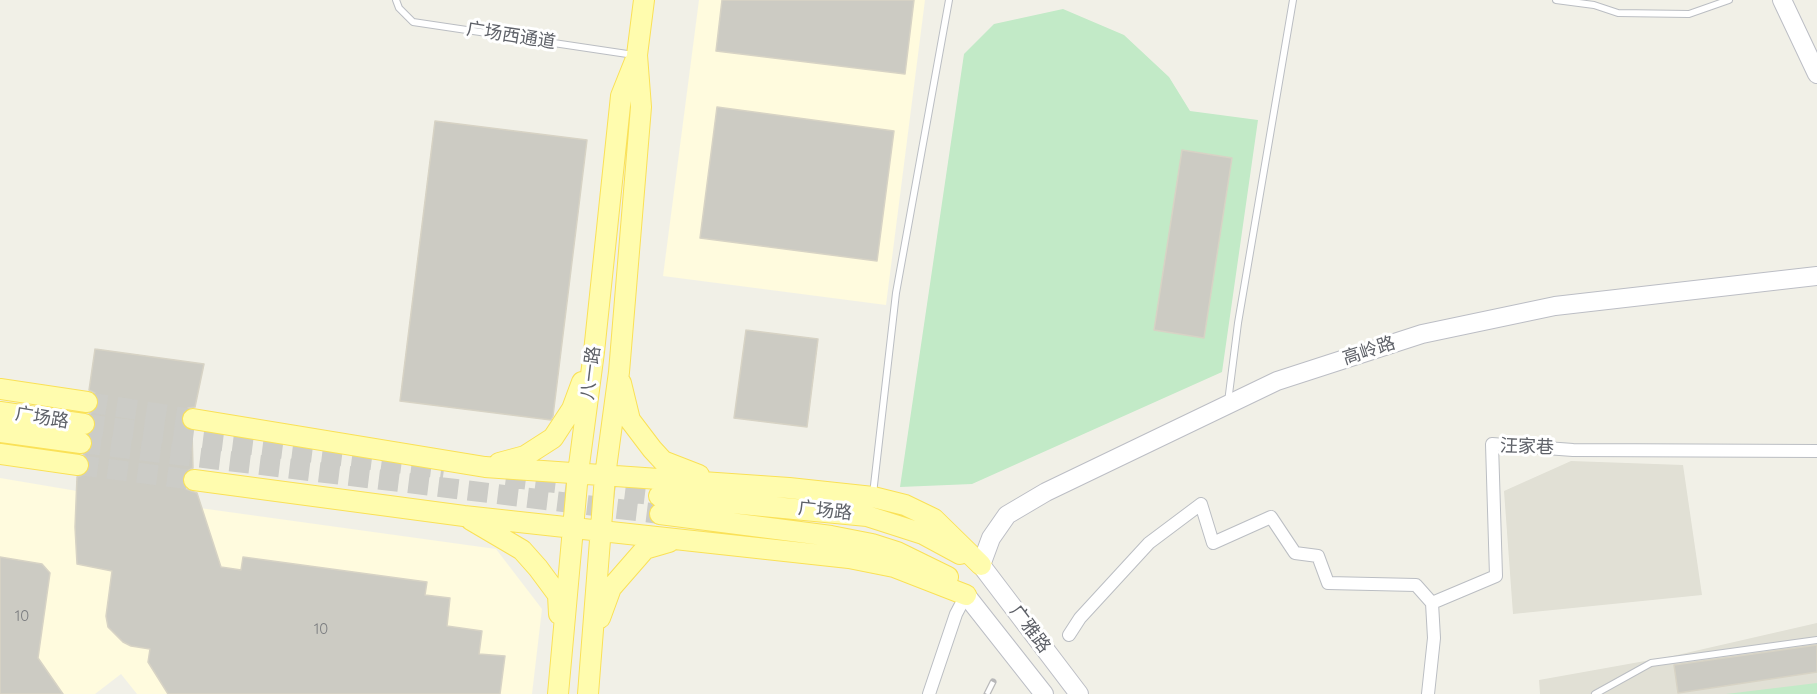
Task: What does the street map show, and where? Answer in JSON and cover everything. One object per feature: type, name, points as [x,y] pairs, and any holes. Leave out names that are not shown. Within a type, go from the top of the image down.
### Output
[{"type":"main road","name":"八一路","points":[[588,694],[605,476],[619,372],[641,107],[637,55],[644,0]]},
{"type":"main road","name":"八一路","points":[[558,694],[572,528],[594,352],[621,96],[637,55]]},
{"type":"main road","points":[[485,467],[525,456],[554,438],[572,409],[594,352]]},
{"type":"main road","points":[[619,372],[630,420],[651,449],[663,461],[677,468],[728,485]]},
{"type":"main road","points":[[0,389],[87,402]]},
{"type":"main road","name":"广场路","points":[[0,412],[82,434],[0,432]]},
{"type":"main road","points":[[193,418],[485,467],[821,490],[873,497],[905,505],[934,519],[981,565]]},
{"type":"main road","points":[[0,454],[78,465]]},
{"type":"main road","points":[[194,480],[464,516],[849,558],[894,567],[966,595]]},
{"type":"main road","name":"广场路","points":[[966,595],[946,575],[897,552],[872,544],[659,505],[867,516],[922,534],[981,565]]},
{"type":"main road","points":[[464,516],[522,550],[538,568],[558,595],[562,642]]},
{"type":"main road","points":[[592,640],[611,588],[645,549],[680,539]]},
{"type":"street","points":[[1782,0],[1817,74]]},
{"type":"street","name":"高岭路","points":[[981,565],[991,538],[1007,514],[1046,492],[1276,381],[1422,334],[1555,306],[1817,276]]},
{"type":"street","name":"汪家巷","points":[[1432,603],[1496,576],[1492,444],[1573,450],[1817,451]]},
{"type":"street","points":[[1069,635],[1080,618],[1149,543],[1201,504],[1213,543],[1271,517],[1294,553],[1318,556],[1328,583],[1416,585],[1432,603],[1434,638],[1428,694]]},
{"type":"street","name":"广雅路","points":[[981,565],[1079,694]]},
{"type":"street","points":[[928,694],[956,614],[966,595]]},
{"type":"street","name":"广雅路","points":[[966,595],[1044,694]]},
{"type":"lane","name":"广场西通道","points":[[396,0],[399,8],[413,22],[637,55]]},
{"type":"lane","points":[[873,497],[896,293],[949,0]]},
{"type":"lane","points":[[1228,404],[1238,323],[1293,0]]},
{"type":"lane","points":[[1556,0],[1594,5],[1618,14],[1689,14],[1729,0]]},
{"type":"lane","points":[[1595,694],[1651,663],[1817,640]]},
{"type":"shaded area","points":[[699,0],[925,0],[886,305],[663,276]]},
{"type":"shaded area","points":[[1571,461],[1683,465],[1702,595],[1513,614],[1504,491]]},
{"type":"shaded area","points":[[0,478],[77,491],[496,549],[542,609],[532,694],[137,694],[121,674],[95,694],[0,694]]},
{"type":"shaded area","points":[[1817,623],[1817,694],[1540,694],[1539,680],[1673,656]]},
{"type":"green space","points":[[1063,9],[1124,35],[1169,77],[1190,111],[1258,120],[1222,372],[972,484],[900,487],[964,54],[994,24]]},
{"type":"green space","points":[[1817,683],[1817,694],[1726,694]]},
{"type":"building","points":[[722,0],[914,0],[905,74],[716,51]]},
{"type":"building","points":[[717,107],[894,131],[877,261],[700,238]]},
{"type":"building","points":[[435,121],[587,140],[551,420],[400,401]]},
{"type":"building","points":[[1182,150],[1232,158],[1204,338],[1154,330]]},
{"type":"building","points":[[746,330],[818,339],[807,427],[734,418]]},
{"type":"building","points":[[95,349],[204,364],[195,407],[188,408],[181,416],[185,428],[192,431],[193,468],[185,472],[182,479],[186,489],[197,493],[221,567],[241,570],[243,557],[427,582],[425,595],[450,598],[447,626],[482,631],[479,654],[505,656],[500,694],[168,694],[148,662],[150,649],[131,646],[123,642],[108,627],[106,616],[112,571],[77,564],[75,527],[77,477],[87,473],[90,467],[89,460],[83,454],[90,451],[93,445],[89,435],[94,431],[96,425],[95,419],[89,414],[96,410],[99,403],[95,393],[89,390]]},
{"type":"building","points":[[0,557],[42,564],[50,573],[38,658],[63,694],[0,694]]},
{"type":"building","points":[[1817,645],[1817,672],[1678,693],[1674,665]]},
{"type":"tunnel","points":[[87,402],[193,419]]},
{"type":"tunnel","points":[[84,424],[444,469]]},
{"type":"tunnel","points":[[81,443],[660,514]]},
{"type":"tunnel","points":[[78,465],[194,480]]},
{"type":"tunnel","points":[[506,477],[659,496]]},
{"type":"railway","points":[[987,694],[993,682]]}]
